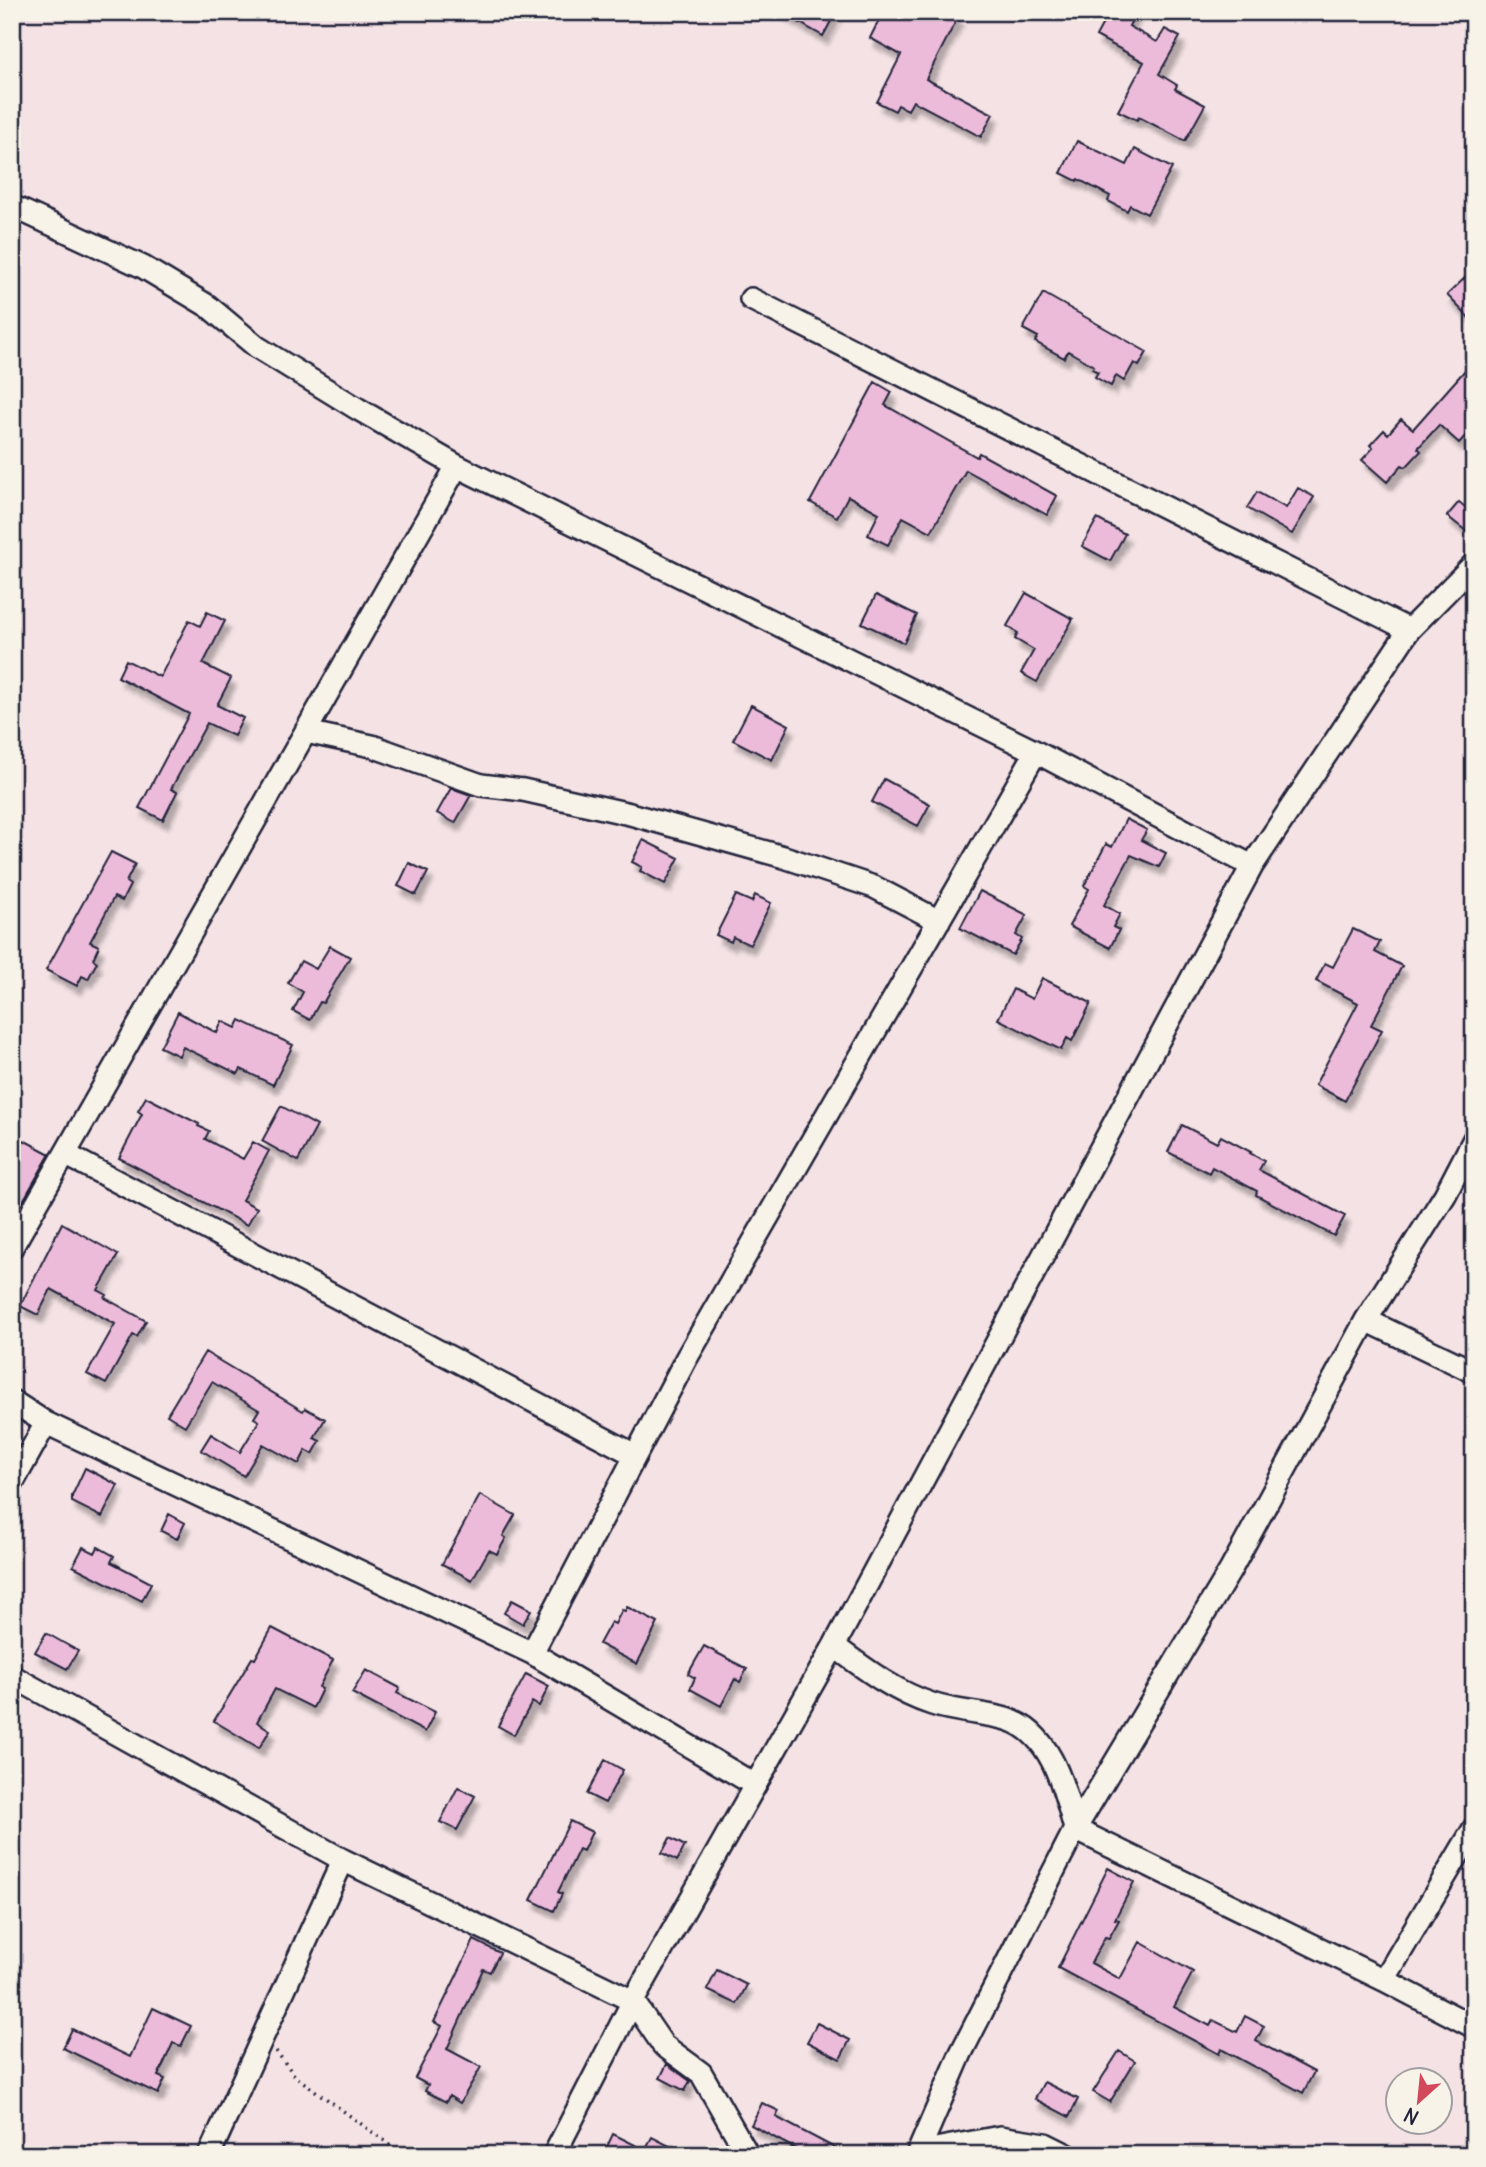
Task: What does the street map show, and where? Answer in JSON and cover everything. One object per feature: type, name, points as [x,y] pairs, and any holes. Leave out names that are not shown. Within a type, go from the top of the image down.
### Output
[{"type":"street","points":[[12,206],[143,267],[208,306],[257,347],[457,466],[1037,752],[1252,866]]},
{"type":"street","points":[[751,299],[1409,629]]},
{"type":"street","points":[[12,1247],[457,466]]},
{"type":"street","points":[[554,2155],[634,2001],[834,1646],[1252,866],[1409,629],[1474,564]]},
{"type":"street","points":[[306,732],[372,746],[481,785],[523,790],[630,814],[784,857],[874,887],[939,920]]},
{"type":"street","points":[[531,1653],[686,1359],[1037,752]]},
{"type":"street","points":[[918,2153],[961,2053],[1075,1829],[1230,1571],[1366,1320],[1445,1195],[1474,1139]]},
{"type":"street","points":[[65,1154],[635,1455]]},
{"type":"street","points":[[1366,1320],[1474,1372]]},
{"type":"street","points":[[12,1401],[47,1423],[531,1653],[755,1785]]},
{"type":"street","points":[[12,1483],[47,1423]]},
{"type":"street","points":[[834,1646],[901,1692],[934,1705],[1009,1720],[1029,1731],[1042,1744],[1056,1769],[1075,1829],[1474,2027]]},
{"type":"street","points":[[12,1676],[343,1860],[634,2001],[663,2045],[701,2073],[748,2155]]},
{"type":"street","points":[[1384,1980],[1474,1828]]},
{"type":"street","points":[[209,2155],[343,1860]]},
{"type":"street","points":[[918,2153],[1000,2137],[1045,2144],[1067,2155]]},
{"type":"path","points":[[263,2035],[295,2076],[404,2155]]},
{"type":"building","points":[[781,12],[836,12],[823,36]]},
{"type":"building","points":[[883,12],[948,12],[958,17],[926,79],[993,114],[981,137],[913,101],[908,110],[898,105],[895,111],[877,102],[901,55],[870,38]]},
{"type":"building","points":[[1109,12],[1136,12],[1129,26],[1157,42],[1165,29],[1180,37],[1159,74],[1177,85],[1175,89],[1205,105],[1185,141],[1139,117],[1137,120],[1118,111],[1144,62],[1096,36]]},
{"type":"building","points":[[1077,141],[1127,165],[1135,149],[1172,168],[1147,214],[1130,205],[1127,211],[1108,201],[1110,196],[1061,173]]},
{"type":"building","points":[[1474,269],[1474,323],[1447,295]]},
{"type":"building","points":[[1043,293],[1147,352],[1139,366],[1134,363],[1124,381],[1116,376],[1111,386],[1095,377],[1098,372],[1092,369],[1094,366],[1068,351],[1064,358],[1035,342],[1038,337],[1023,329]]},
{"type":"building","points":[[1474,360],[1474,426],[1459,443],[1439,425],[1418,448],[1421,451],[1406,467],[1402,465],[1387,482],[1362,460],[1373,448],[1370,445],[1384,430],[1388,434],[1401,419],[1413,429]]},
{"type":"building","points":[[875,382],[892,392],[885,405],[977,457],[979,453],[1057,496],[1047,515],[966,470],[931,532],[903,517],[888,545],[868,535],[879,513],[850,497],[848,496],[837,517],[810,502]]},
{"type":"building","points":[[1298,488],[1314,497],[1292,534],[1247,508],[1257,492],[1286,508]]},
{"type":"building","points":[[1459,502],[1474,514],[1474,522],[1466,531],[1447,516]]},
{"type":"building","points":[[1097,519],[1125,534],[1110,561],[1082,546]]},
{"type":"building","points":[[1026,593],[1073,619],[1037,682],[1021,673],[1034,650],[1015,639],[1018,633],[1007,626]]},
{"type":"building","points":[[876,595],[917,615],[904,643],[862,623]]},
{"type":"building","points":[[207,612],[225,621],[203,664],[231,678],[217,705],[243,718],[234,736],[207,723],[171,789],[177,792],[163,820],[139,808],[189,714],[118,677],[126,660],[160,677],[189,620],[200,626]]},
{"type":"building","points":[[751,705],[789,725],[772,760],[733,740]]},
{"type":"building","points":[[884,779],[930,804],[918,826],[872,802]]},
{"type":"building","points":[[451,788],[471,795],[455,823],[437,813]]},
{"type":"building","points":[[1126,819],[1147,830],[1141,840],[1166,853],[1159,867],[1131,855],[1104,905],[1120,914],[1113,927],[1119,930],[1110,948],[1069,926],[1089,889],[1084,886],[1106,844],[1112,847]]},
{"type":"building","points":[[643,840],[679,858],[665,884],[640,871],[642,867],[632,862]]},
{"type":"building","points":[[111,852],[135,864],[126,882],[130,885],[122,901],[114,897],[90,942],[99,946],[93,959],[97,962],[88,979],[82,976],[77,986],[46,970]]},
{"type":"building","points":[[409,863],[428,872],[416,895],[398,886]]},
{"type":"building","points":[[980,891],[1027,915],[1016,935],[1022,939],[1013,955],[960,928]]},
{"type":"building","points":[[736,895],[752,902],[755,895],[771,903],[750,945],[733,937],[731,942],[716,935]]},
{"type":"building","points":[[1353,929],[1380,942],[1375,952],[1402,966],[1371,1025],[1382,1030],[1345,1101],[1315,1085],[1358,1003],[1316,981],[1325,963],[1333,967]]},
{"type":"building","points":[[330,946],[350,957],[310,1020],[293,1011],[303,992],[288,983],[301,961],[316,969]]},
{"type":"building","points":[[1042,978],[1091,1003],[1072,1041],[1067,1038],[1061,1050],[998,1019],[1013,989],[1032,999]]},
{"type":"building","points":[[178,1012],[217,1033],[222,1021],[236,1028],[240,1020],[293,1045],[273,1085],[241,1069],[238,1074],[183,1047],[179,1056],[160,1047]]},
{"type":"building","points":[[146,1097],[199,1124],[198,1126],[209,1131],[205,1139],[243,1159],[253,1142],[269,1151],[242,1200],[257,1208],[247,1225],[119,1158],[142,1114],[138,1111]]},
{"type":"building","points":[[281,1106],[317,1126],[298,1161],[262,1141]]},
{"type":"building","points":[[1182,1125],[1217,1143],[1221,1136],[1251,1152],[1264,1161],[1259,1170],[1345,1216],[1334,1236],[1256,1195],[1257,1191],[1212,1167],[1209,1173],[1168,1152]]},
{"type":"building","points":[[12,1134],[50,1154],[12,1220]]},
{"type":"building","points":[[62,1223],[118,1255],[98,1290],[107,1295],[105,1298],[146,1321],[137,1337],[133,1335],[106,1384],[87,1374],[115,1324],[51,1289],[38,1315],[20,1306]]},
{"type":"building","points":[[205,1352],[303,1411],[305,1408],[325,1419],[314,1438],[320,1441],[313,1454],[306,1450],[299,1464],[263,1444],[244,1476],[201,1450],[211,1434],[240,1452],[259,1421],[254,1418],[259,1410],[212,1382],[185,1426],[167,1415]]},
{"type":"building","points":[[85,1468],[118,1485],[102,1517],[72,1502],[72,1496]]},
{"type":"building","points":[[480,1495],[515,1515],[497,1554],[489,1550],[472,1580],[442,1564]]},
{"type":"building","points":[[169,1514],[185,1523],[177,1539],[161,1531]]},
{"type":"building","points":[[83,1547],[95,1553],[98,1547],[114,1556],[111,1562],[151,1583],[142,1601],[73,1566]]},
{"type":"building","points":[[512,1600],[531,1610],[523,1624],[504,1613]]},
{"type":"building","points":[[627,1607],[658,1623],[637,1664],[599,1644],[611,1622],[615,1624],[622,1610],[625,1611]]},
{"type":"building","points":[[272,1628],[333,1660],[319,1687],[322,1689],[313,1708],[275,1689],[257,1722],[270,1730],[259,1748],[214,1721]]},
{"type":"building","points":[[46,1633],[78,1651],[67,1669],[35,1652]]},
{"type":"building","points":[[704,1646],[747,1669],[740,1682],[735,1679],[721,1706],[690,1689],[695,1678],[688,1674]]},
{"type":"building","points":[[366,1670],[400,1688],[397,1693],[435,1712],[425,1732],[352,1693]]},
{"type":"building","points":[[526,1674],[549,1686],[539,1706],[532,1702],[514,1735],[498,1726]]},
{"type":"building","points":[[605,1760],[623,1770],[605,1803],[587,1794]]},
{"type":"building","points":[[458,1787],[475,1796],[457,1830],[440,1822]]},
{"type":"building","points":[[570,1821],[592,1832],[583,1851],[579,1849],[558,1892],[562,1894],[554,1911],[531,1900]]},
{"type":"building","points":[[670,1838],[685,1846],[677,1861],[662,1853]]},
{"type":"building","points":[[1108,1868],[1134,1882],[1115,1919],[1119,1920],[1109,1938],[1105,1937],[1091,1963],[1120,1979],[1140,1942],[1193,1972],[1174,2007],[1210,2026],[1213,2020],[1237,2032],[1245,2016],[1264,2026],[1256,2041],[1314,2072],[1303,2093],[1221,2049],[1219,2054],[1058,1968]]},
{"type":"building","points":[[474,1940],[500,1953],[490,1972],[483,1969],[447,2049],[481,2067],[460,2103],[449,2096],[446,2102],[425,2091],[428,2085],[415,2078],[442,2026],[434,2022]]},
{"type":"building","points":[[717,1970],[747,1985],[737,2004],[707,1990]]},
{"type":"building","points":[[153,2008],[191,2026],[181,2046],[173,2043],[158,2076],[165,2079],[158,2094],[63,2048],[72,2029],[130,2057]]},
{"type":"building","points":[[817,2023],[850,2040],[840,2059],[807,2042]]},
{"type":"building","points":[[1119,2051],[1135,2061],[1110,2102],[1093,2092]]},
{"type":"building","points":[[667,2064],[690,2081],[685,2091],[660,2078]]},
{"type":"building","points":[[1044,2082],[1078,2099],[1069,2117],[1035,2099]]},
{"type":"building","points":[[762,2103],[779,2111],[776,2117],[848,2155],[807,2155],[751,2125]]},
{"type":"building","points":[[613,2134],[645,2150],[652,2137],[687,2155],[603,2155]]}]
